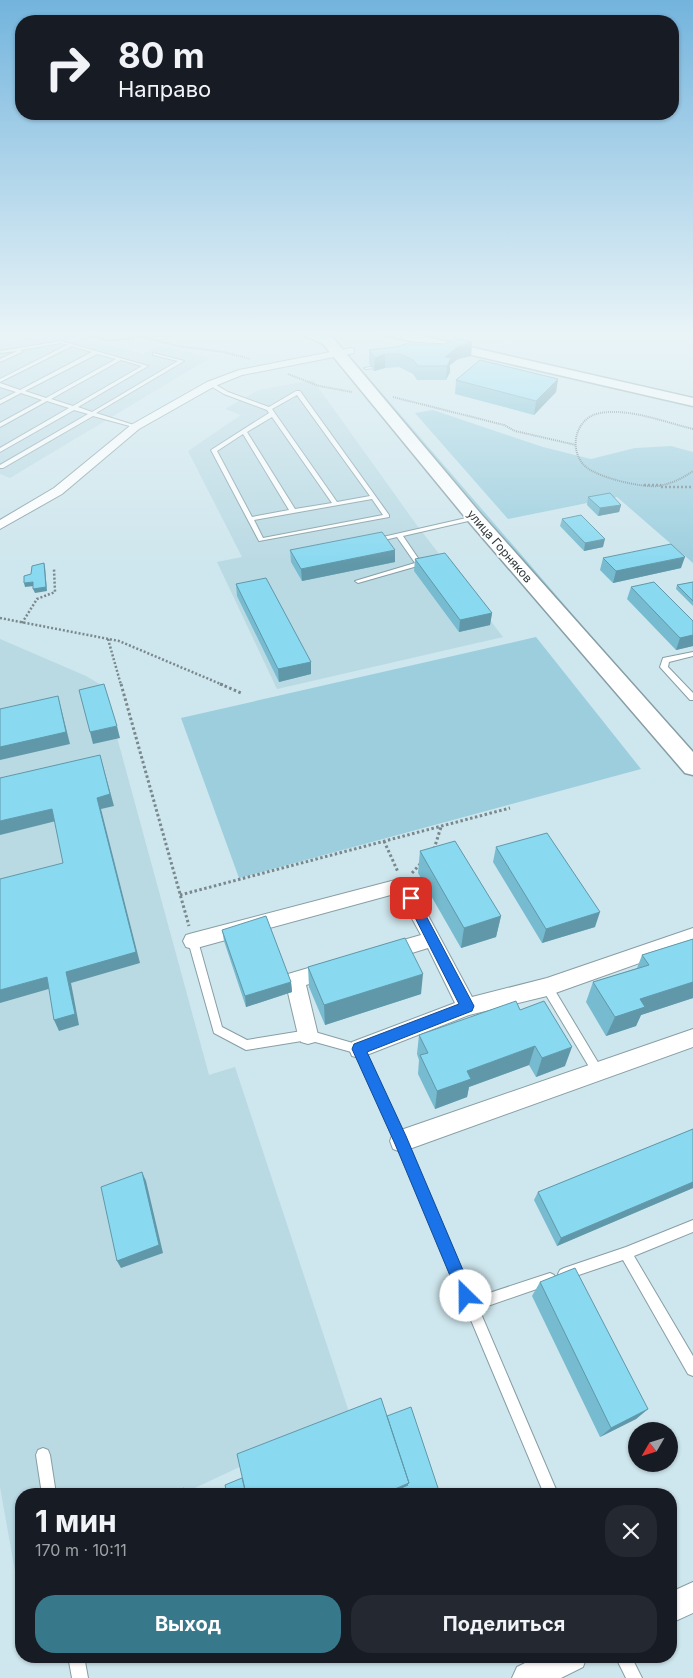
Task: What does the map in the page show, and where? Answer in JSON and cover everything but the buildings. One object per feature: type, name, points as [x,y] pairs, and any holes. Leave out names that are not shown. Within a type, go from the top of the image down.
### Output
[{"type":"street","points":[[3,521],[58,491],[134,427],[166,409]]},
{"type":"street","name":"улица Горняков","points":[[384,409],[475,518],[693,767]]},
{"type":"street","name":"улица Горняков","points":[[403,409],[693,744]]},
{"type":"street","points":[[193,941],[404,885],[467,1006]]},
{"type":"street","points":[[359,1049],[467,1006],[547,986],[693,936]]},
{"type":"street","points":[[371,958],[433,939]]},
{"type":"street","points":[[308,1035],[295,980],[352,963]]},
{"type":"street","points":[[401,1141],[693,1038]]},
{"type":"street","points":[[677,1605],[693,1597]]},
{"type":"street","points":[[528,1678],[558,1663]]},
{"type":"lane","points":[[0,425],[29,409]]},
{"type":"lane","points":[[0,450],[71,409]]},
{"type":"lane","points":[[77,409],[134,427]]},
{"type":"lane","points":[[1,467],[100,409]]},
{"type":"lane","points":[[266,409],[270,411],[335,503]]},
{"type":"lane","points":[[272,409],[244,431],[214,450],[261,540],[387,516],[310,409]]},
{"type":"lane","points":[[244,431],[293,511]]},
{"type":"lane","points":[[250,519],[373,496]]},
{"type":"lane","points":[[365,543],[475,518]]},
{"type":"lane","points":[[358,581],[419,564],[399,535]]},
{"type":"lane","points":[[693,654],[666,660],[664,667],[693,698]]},
{"type":"lane","points":[[193,941],[218,1030],[246,1045],[308,1035],[359,1049],[401,1141],[549,1488]]},
{"type":"lane","points":[[547,986],[598,1072]]},
{"type":"lane","points":[[470,1306],[626,1253],[693,1226]]},
{"type":"lane","points":[[626,1253],[689,1352],[693,1369]]},
{"type":"lane","points":[[43,1455],[49,1488]]},
{"type":"lane","points":[[77,1663],[80,1678]]},
{"type":"lane","points":[[627,1663],[634,1678]]},
{"type":"path","points":[[441,409],[504,425],[515,431],[576,445]]},
{"type":"path","points":[[693,429],[620,413],[597,414],[578,428],[574,437],[584,464],[596,473],[657,487],[693,488]]},
{"type":"path","points":[[657,487],[684,477],[693,471]]},
{"type":"path","points":[[22,623],[37,599],[55,592],[54,569]]},
{"type":"path","points":[[0,618],[119,641],[241,693]]},
{"type":"path","points":[[108,639],[193,941]]},
{"type":"path","points":[[180,895],[510,808]]},
{"type":"path","points":[[384,841],[404,885],[435,849],[441,826]]},
{"type":"shaded area","points":[[0,409],[124,409],[10,478],[0,474]]},
{"type":"shaded area","points":[[226,409],[334,409],[416,524],[503,637],[277,689],[217,562],[242,557],[188,451],[241,415]]},
{"type":"shaded area","points":[[392,409],[396,409],[693,754],[693,767]]},
{"type":"shaded area","points":[[433,410],[543,447],[591,459],[635,448],[671,446],[693,452],[693,563],[617,497],[508,519],[415,413]]},
{"type":"shaded area","points":[[536,637],[641,769],[239,878],[181,718]]},
{"type":"shaded area","points":[[0,639],[86,676],[103,686],[209,1075],[235,1067],[350,1415],[195,1488],[15,1488],[15,1571],[0,1487]]},
{"type":"route","points":[[411,898],[467,1006],[359,1049],[401,1141],[466,1296]]}]
